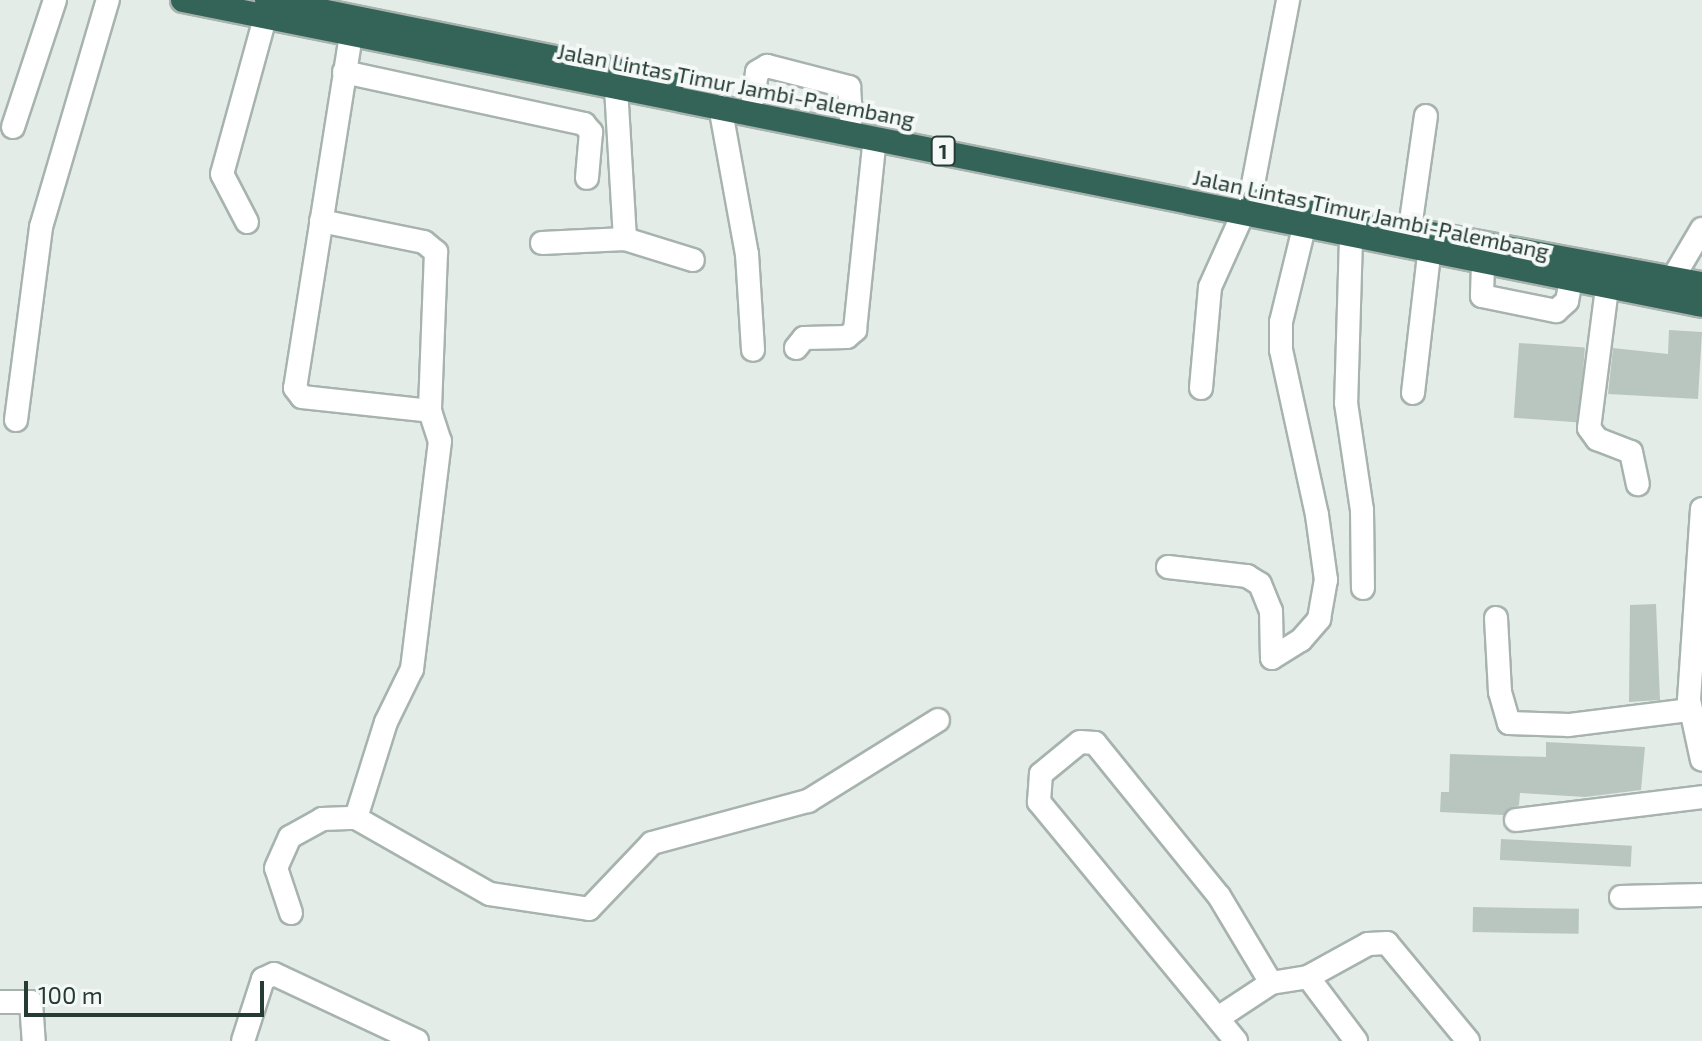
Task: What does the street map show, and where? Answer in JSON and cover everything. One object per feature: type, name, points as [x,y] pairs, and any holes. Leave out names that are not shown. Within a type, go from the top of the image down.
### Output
[{"type":"highway","name":"Jalan Lintas Timur Jambi-Palembang","points":[[183,0],[345,21],[753,98],[1247,207],[1304,228],[1483,265],[1515,260],[1702,284]]},
{"type":"highway","name":"Jalan Lintas Timur Jambi-Palembang","points":[[266,9],[306,4],[345,21],[616,89],[720,106],[1247,207],[1410,228],[1515,260],[1571,281],[1702,305]]},
{"type":"street","points":[[13,127],[55,0]]},
{"type":"street","points":[[16,420],[41,227],[108,0]]},
{"type":"street","points":[[1201,388],[1210,287],[1247,207],[1288,0]]},
{"type":"street","points":[[247,222],[222,174],[266,9]]},
{"type":"street","points":[[345,21],[344,72],[297,394],[430,411]]},
{"type":"street","points":[[753,98],[757,72],[767,66],[849,87],[851,118]]},
{"type":"street","points":[[344,72],[584,124],[591,132],[587,178]]},
{"type":"street","points":[[616,89],[625,239]]},
{"type":"street","points":[[720,106],[747,254],[753,350]]},
{"type":"street","points":[[1410,228],[1426,116]]},
{"type":"street","points":[[796,348],[804,338],[847,337],[855,330],[875,138]]},
{"type":"street","points":[[321,221],[424,242],[436,252],[430,411],[440,441],[416,651],[386,722],[356,818]]},
{"type":"street","points":[[1168,567],[1247,576],[1260,584],[1271,611],[1272,658],[1301,640],[1319,619],[1326,580],[1317,515],[1281,350],[1281,322],[1304,228]]},
{"type":"street","points":[[1673,278],[1702,229]]},
{"type":"street","points":[[1351,238],[1346,403],[1362,510],[1363,588]]},
{"type":"street","points":[[542,243],[625,239],[693,260]]},
{"type":"street","points":[[1413,393],[1429,254]]},
{"type":"street","points":[[1483,265],[1482,296],[1556,311],[1567,301],[1571,281]]},
{"type":"street","points":[[1607,288],[1589,428],[1597,439],[1631,452],[1638,484]]},
{"type":"street","points":[[1702,509],[1694,717],[1702,760]]},
{"type":"street","points":[[1496,618],[1509,723],[1569,725],[1694,717]]},
{"type":"street","points":[[291,913],[276,868],[290,837],[322,819],[356,818],[490,894],[575,911],[600,903],[637,857],[678,834],[808,801],[938,720]]},
{"type":"street","points":[[1236,1041],[1039,802],[1041,774],[1080,742],[1095,743],[1219,896],[1271,983]]},
{"type":"street","points":[[1516,820],[1702,797]]},
{"type":"street","points":[[1621,897],[1702,895]]},
{"type":"street","points":[[1218,1018],[1271,983],[1308,977],[1368,944],[1387,943],[1468,1041]]},
{"type":"street","points":[[248,1039],[263,979],[274,974],[417,1041]]},
{"type":"street","points":[[1308,977],[1356,1041]]},
{"type":"street","points":[[0,1002],[31,1002],[34,1041]]},
{"type":"building","points":[[1669,330],[1702,332],[1698,399],[1608,394],[1613,348],[1668,354]]},
{"type":"building","points":[[1519,343],[1585,348],[1580,422],[1514,418]]},
{"type":"building","points":[[1656,604],[1660,700],[1629,702],[1630,605]]},
{"type":"building","points":[[1546,742],[1645,747],[1641,790],[1585,797],[1520,793],[1519,805],[1503,815],[1440,812],[1441,792],[1449,792],[1450,754],[1546,757]]},
{"type":"building","points":[[1501,839],[1632,846],[1631,867],[1500,860]]},
{"type":"building","points":[[1473,907],[1579,909],[1579,934],[1473,932]]}]
